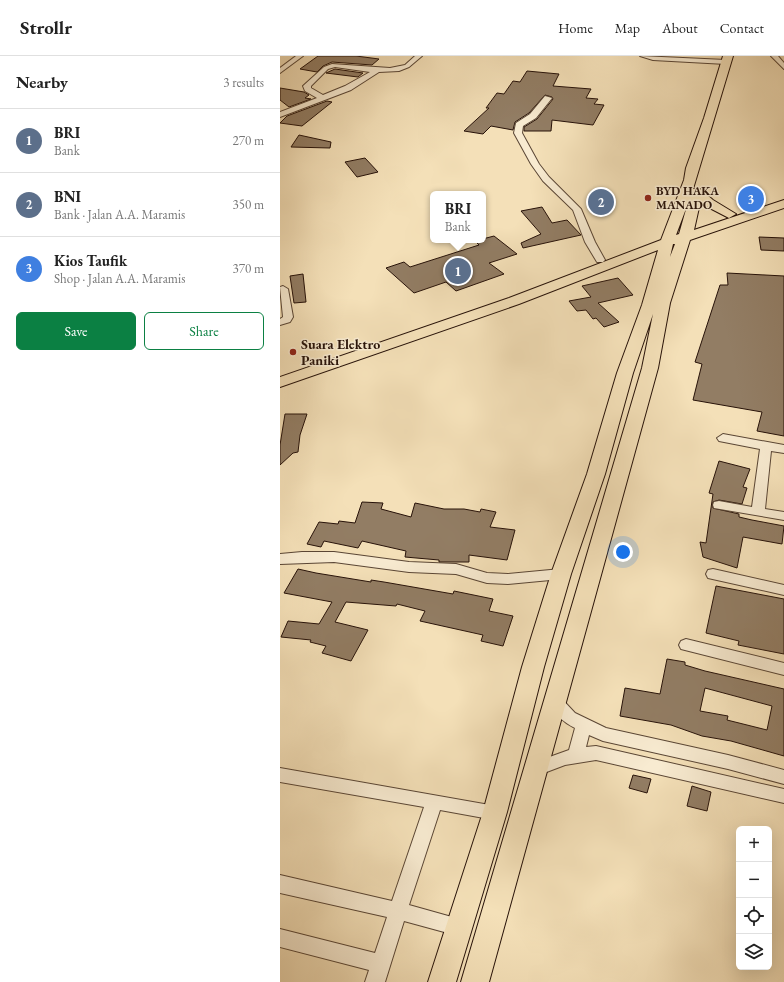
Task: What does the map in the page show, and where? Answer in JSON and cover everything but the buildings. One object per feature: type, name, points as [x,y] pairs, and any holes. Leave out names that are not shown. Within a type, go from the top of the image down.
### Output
[{"type":"highway","points":[[475,982],[650,368],[690,180],[698,169],[729,95],[739,56]]},
{"type":"highway","points":[[442,982],[495,812],[532,674],[561,574],[596,474],[625,372],[649,305],[658,271],[662,262],[677,240],[696,193],[698,169],[710,118],[727,59]]},
{"type":"highway","points":[[696,193],[708,203],[730,214]]},
{"type":"highway","points":[[677,240],[730,214],[784,194]]},
{"type":"highway","points":[[280,382],[514,301],[643,251],[784,204]]},
{"type":"highway","points":[[280,369],[432,319],[600,260],[709,230]]},
{"type":"highway","points":[[622,259],[644,263],[658,271]]},
{"type":"street","points":[[280,72],[300,56]]},
{"type":"street","points":[[416,56],[421,56]]},
{"type":"street","points":[[322,98],[308,89],[307,86],[329,66],[334,65],[378,70],[406,66],[421,56]]},
{"type":"street","points":[[643,56],[659,59],[727,59]]},
{"type":"street","points":[[665,56],[711,56]]},
{"type":"street","points":[[774,56],[784,67]]},
{"type":"street","points":[[280,107],[284,113],[356,84],[378,70]]},
{"type":"street","points":[[548,98],[533,116],[519,125],[518,133],[540,172],[577,209],[600,260]]},
{"type":"street","points":[[280,322],[288,317],[283,289]]},
{"type":"street","points":[[723,438],[784,449]]},
{"type":"street","points":[[758,512],[766,446]]},
{"type":"street","points":[[719,505],[784,516]]},
{"type":"street","points":[[280,559],[334,557],[409,567],[456,569],[487,578],[508,579],[561,574]]},
{"type":"street","points":[[713,574],[784,590]]},
{"type":"street","points":[[686,645],[784,669]]},
{"type":"street","points":[[555,701],[569,718],[603,734],[624,740],[728,762],[784,777]]},
{"type":"street","points":[[576,755],[584,726]]},
{"type":"street","points":[[536,769],[556,760],[576,755],[596,753],[784,796]]},
{"type":"street","points":[[280,775],[434,803],[495,812]]},
{"type":"street","points":[[375,982],[434,803]]},
{"type":"street","points":[[280,884],[398,911],[459,928]]},
{"type":"street","points":[[280,938],[382,964]]},
{"type":"place","name":"BYD HAKA MANADO","points":[[648,198]]},
{"type":"place","name":"Kios Taufik","points":[[751,199]]},
{"type":"place","name":"BNI","points":[[601,202]]},
{"type":"place","name":"BRI","points":[[458,271]]},
{"type":"place","name":"Suara Elektro Paniki","points":[[293,352]]}]
